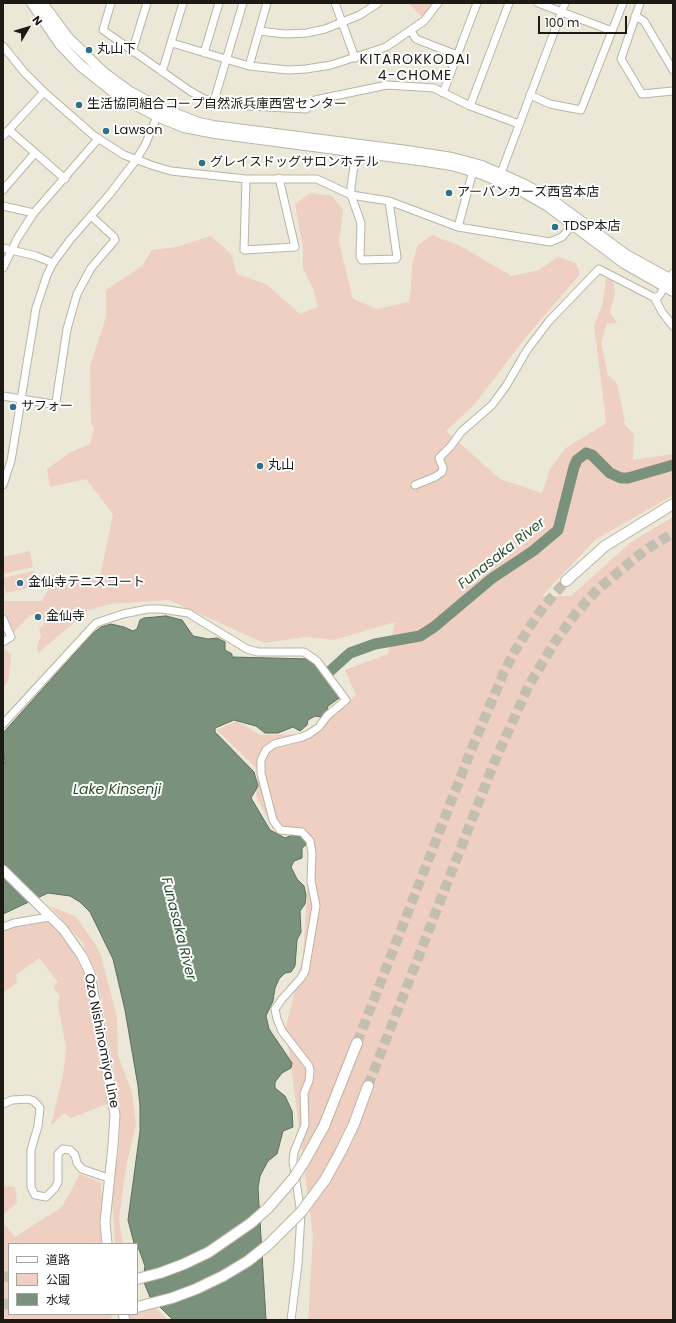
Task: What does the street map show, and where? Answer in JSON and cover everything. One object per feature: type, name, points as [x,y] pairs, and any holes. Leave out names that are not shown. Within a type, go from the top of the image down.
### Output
[{"type":"highway","points":[[32,3],[60,44],[81,66],[119,96],[158,112],[213,126],[445,157],[482,166],[501,173],[552,200],[626,255],[671,283]]},
{"type":"highway","points":[[42,3],[68,38],[104,73],[158,112],[184,127],[215,133],[433,162],[474,171],[520,190],[548,206],[624,263],[671,283]]},
{"type":"highway","points":[[566,581],[605,546],[642,521],[673,504]]},
{"type":"highway","points":[[642,521],[673,508]]},
{"type":"highway","points":[[138,1279],[160,1273],[184,1264],[209,1252],[251,1223],[268,1208],[293,1179],[324,1126],[357,1043]]},
{"type":"highway","points":[[138,1307],[172,1298],[196,1289],[223,1276],[258,1253],[287,1228],[302,1211],[325,1180],[354,1124],[368,1086]]},
{"type":"main road","name":"Ozo Nishinomiya Line","points":[[3,870],[74,943],[90,973],[115,1115],[105,1222],[107,1243]]},
{"type":"street","points":[[111,3],[103,30],[190,92],[204,99],[254,107],[306,109],[315,100],[387,85],[434,88],[470,106],[518,124]]},
{"type":"street","points":[[132,52],[147,3]]},
{"type":"street","points":[[162,72],[183,3]]},
{"type":"street","points":[[204,53],[219,3]]},
{"type":"street","points":[[214,101],[243,3]]},
{"type":"street","points":[[249,66],[267,3]]},
{"type":"street","points":[[335,3],[355,58]]},
{"type":"street","points":[[259,30],[285,34],[307,33],[342,24],[360,15],[378,3]]},
{"type":"street","points":[[172,43],[249,66],[288,70],[306,69],[331,65],[386,47],[424,21],[438,3]]},
{"type":"street","points":[[444,93],[477,3]]},
{"type":"street","points":[[470,106],[509,3]]},
{"type":"street","points":[[538,3],[612,31]]},
{"type":"street","points":[[501,173],[518,124],[565,3]]},
{"type":"street","points":[[530,95],[550,104],[581,110],[623,3]]},
{"type":"street","points":[[640,3],[621,59],[642,94],[673,91]]},
{"type":"street","points":[[635,16],[644,21],[673,70]]},
{"type":"street","points":[[411,31],[416,39],[458,55]]},
{"type":"street","points":[[3,46],[24,72],[44,92],[98,139],[124,155],[171,171],[246,179],[317,179],[351,195],[389,201],[458,227],[550,242],[562,237],[573,224]]},
{"type":"street","points":[[3,136],[44,92]]},
{"type":"street","points":[[3,485],[11,460],[36,308],[53,263],[136,160],[158,112]]},
{"type":"street","points":[[9,130],[65,179]]},
{"type":"street","points":[[3,268],[11,250],[34,212],[65,179],[98,139]]},
{"type":"street","points":[[356,152],[350,187],[351,195],[361,223],[360,257],[362,260],[396,260],[398,257],[389,201]]},
{"type":"street","points":[[3,190],[36,153]]},
{"type":"street","points":[[458,227],[474,171]]},
{"type":"street","points":[[246,179],[244,250],[295,247],[280,178]]},
{"type":"street","points":[[3,206],[34,212]]},
{"type":"street","points":[[3,396],[52,404],[56,402],[67,329],[77,294],[90,268],[115,240],[114,237],[91,216]]},
{"type":"street","points":[[3,248],[36,256],[53,263]]},
{"type":"street","points":[[415,485],[435,477],[442,472],[443,468],[439,458],[451,446],[461,432],[492,405],[506,386],[527,350],[549,321],[599,270],[654,297],[660,296],[671,283]]},
{"type":"street","points":[[654,297],[662,312],[673,326]]},
{"type":"street","points":[[3,724],[96,623],[123,614],[148,609],[161,609],[188,613],[247,649],[258,652],[304,652],[317,661],[346,700],[326,716],[319,727],[309,734],[274,744],[266,750],[261,760],[261,773],[272,820],[280,830],[302,832],[310,841],[312,853],[311,880],[316,906],[305,971],[301,978],[282,998],[276,1009],[282,1031],[309,1066],[310,1071],[309,1081],[304,1093],[305,1125],[294,1152],[300,1214],[298,1264],[291,1320]]},
{"type":"street","points":[[3,619],[11,637],[3,642]]},
{"type":"street","points":[[3,927],[14,923],[49,917]]},
{"type":"street","points":[[3,1104],[12,1100],[28,1098],[34,1101],[40,1108],[38,1126],[31,1150],[31,1187],[35,1195],[46,1197],[55,1188],[58,1182],[58,1154],[63,1150],[70,1150],[75,1155],[77,1163],[82,1169],[108,1178]]},
{"type":"green space","points":[[408,3],[433,3],[422,17]]},
{"type":"green space","points":[[310,193],[332,196],[343,209],[339,242],[353,299],[377,309],[409,302],[412,263],[418,245],[432,235],[460,246],[512,276],[539,270],[558,257],[576,263],[580,274],[526,337],[474,405],[446,431],[500,479],[542,493],[550,469],[566,448],[605,424],[606,420],[594,326],[603,303],[606,278],[613,281],[615,293],[610,312],[617,323],[607,324],[601,342],[608,375],[617,384],[625,421],[624,424],[634,434],[633,460],[673,454],[673,495],[595,540],[542,596],[571,596],[631,542],[673,517],[673,1320],[308,1320],[313,1236],[286,1027],[303,956],[309,862],[303,831],[273,829],[256,796],[258,770],[217,730],[237,721],[260,735],[301,734],[333,716],[356,695],[345,670],[388,654],[395,622],[334,640],[305,637],[264,643],[169,600],[111,604],[89,610],[38,653],[37,647],[41,636],[39,628],[45,623],[40,614],[30,615],[14,632],[5,615],[4,601],[42,601],[49,588],[48,573],[68,580],[100,577],[113,514],[86,479],[50,487],[47,469],[69,453],[90,444],[94,429],[91,423],[90,366],[106,317],[106,290],[142,266],[152,250],[176,247],[211,236],[231,254],[237,274],[266,284],[300,314],[318,307],[313,288],[303,268],[303,248],[295,204]]},
{"type":"green space","name":"金仙寺テニスコート","points":[[30,551],[33,567],[3,574],[3,557]]},
{"type":"green space","name":"金仙寺テニスコート","points":[[34,571],[37,586],[6,593],[3,578]]},
{"type":"green space","points":[[3,647],[10,654],[11,659],[8,680],[3,690]]},
{"type":"green space","points":[[50,906],[75,916],[94,942],[101,956],[117,1017],[118,1055],[132,1093],[136,1124],[127,1162],[119,1219],[123,1243],[115,1243],[112,1197],[119,1148],[120,1106],[97,975],[82,942]]},
{"type":"green space","points":[[45,919],[60,933],[77,959],[87,979],[99,1055],[106,1080],[107,1104],[71,1118],[64,1113],[51,1125],[63,1075],[66,1047],[58,1005],[60,996],[53,987],[58,982],[39,958],[16,975],[17,983],[3,993],[3,931],[17,925]]},
{"type":"green space","points":[[80,1174],[101,1183],[105,1243],[8,1243],[8,1315],[111,1315],[112,1318],[106,1320],[3,1320],[3,1223],[15,1237],[62,1207]]},
{"type":"green space","points":[[3,1186],[15,1187],[17,1203],[3,1215]]},
{"type":"green space","points":[[156,1308],[168,1320],[130,1320],[128,1315],[138,1315],[138,1312]]},
{"type":"water","name":"Lake Kinsenji","points":[[166,616],[182,620],[193,636],[208,639],[217,638],[225,642],[225,650],[232,654],[232,657],[310,659],[342,696],[328,706],[326,713],[321,717],[315,716],[308,720],[307,725],[300,731],[293,727],[278,733],[265,733],[256,726],[234,720],[215,728],[215,732],[254,772],[258,786],[251,798],[270,830],[285,838],[298,833],[307,844],[302,848],[302,858],[294,861],[291,867],[297,879],[304,886],[306,895],[305,904],[300,911],[301,932],[297,940],[295,966],[291,972],[285,973],[279,979],[275,988],[273,1001],[266,1016],[269,1029],[292,1063],[291,1068],[282,1073],[275,1082],[275,1088],[285,1096],[292,1111],[293,1127],[283,1131],[277,1154],[268,1161],[260,1176],[258,1188],[266,1320],[173,1320],[150,1297],[143,1280],[145,1266],[138,1243],[134,1243],[128,1220],[140,1131],[140,1106],[125,1010],[113,959],[90,912],[80,902],[70,896],[48,893],[3,914],[3,767],[5,761],[3,753],[3,733],[92,634],[101,627],[111,624],[133,631],[137,629],[140,620],[144,618]]},
{"type":"waterway","name":"Funasaka River","points":[[329,672],[350,653],[375,644],[420,636],[434,627],[491,579],[533,551],[558,530],[574,467],[577,460],[586,453],[592,455],[610,473],[621,478],[628,478],[673,465]]},
{"type":"tunnel","points":[[368,1086],[494,763],[529,685],[555,642],[576,613],[598,589],[644,551],[673,533]]},
{"type":"tunnel","points":[[357,1043],[470,753],[504,672],[529,628],[544,606],[566,581]]},
{"type":"tunnel","points":[[3,1276],[8,1277]]},
{"type":"tunnel","points":[[3,1303],[8,1305]]},
{"type":"place","name":"丸山下","points":[[89,50]]},
{"type":"place","name":"生活協同組合コープ自然派兵庫西宮センター","points":[[79,105]]},
{"type":"place","name":"Lawson","points":[[106,131]]},
{"type":"place","name":"グレイスドッグサロンホテル","points":[[202,163]]},
{"type":"place","name":"アーバンカーズ西宮本店","points":[[449,193]]},
{"type":"place","name":"TDSP本店","points":[[555,227]]},
{"type":"place","name":"サフォー","points":[[13,407]]},
{"type":"place","name":"丸山","points":[[260,466]]},
{"type":"place","name":"金仙寺テニスコート","points":[[20,583]]},
{"type":"place","name":"金仙寺","points":[[38,617]]},
{"type":"district","name":"KITAROKKODAI 4-CHOME","points":[[415,68]]}]
